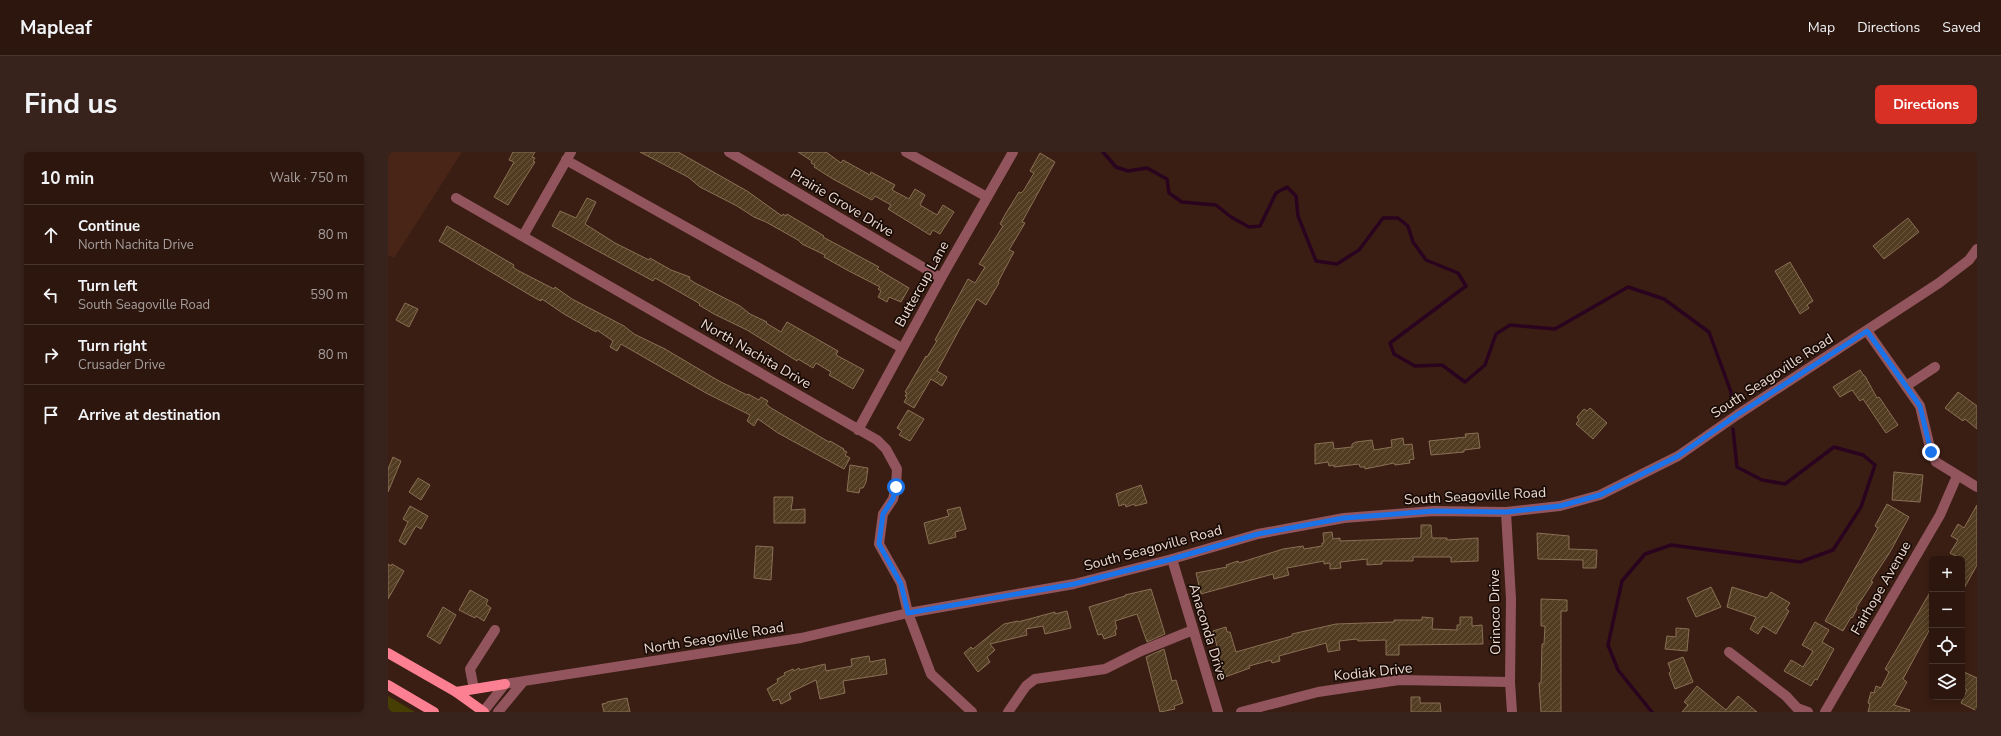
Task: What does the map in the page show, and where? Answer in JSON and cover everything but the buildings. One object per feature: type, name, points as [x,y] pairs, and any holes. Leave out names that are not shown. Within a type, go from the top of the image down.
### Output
[{"type":"main road","points":[[388,653],[456,692],[483,712]]},
{"type":"main road","points":[[456,692],[505,684]]},
{"type":"main road","points":[[388,685],[434,712]]},
{"type":"street","name":"Prairie Grove Drive","points":[[729,152],[941,278]]},
{"type":"street","points":[[906,152],[986,197]]},
{"type":"street","name":"Buttercup Lane","points":[[858,430],[902,348],[1012,152]]},
{"type":"street","points":[[523,236],[569,156],[902,348]]},
{"type":"street","name":"North Nachita Drive","points":[[456,198],[877,440],[886,449],[897,469],[896,487],[893,499],[883,514],[879,544],[901,584],[908,613],[931,674],[972,712]]},
{"type":"street","name":"South Seagoville Road","points":[[908,613],[1074,584],[1172,559],[1258,534],[1344,518],[1434,511],[1506,512],[1560,506],[1600,495],[1678,456],[1737,415],[1939,283],[1969,260],[1977,249]]},
{"type":"street","points":[[1867,331],[1920,406],[1931,452],[1936,462],[1977,487]]},
{"type":"street","points":[[1906,386],[1935,367]]},
{"type":"street","name":"Fairhope Avenue","points":[[1825,712],[1940,515],[1957,476]]},
{"type":"street","name":"Orinoco Drive","points":[[1506,512],[1511,599],[1510,682],[1512,712]]},
{"type":"street","name":"Anaconda Drive","points":[[1172,559],[1218,712]]},
{"type":"street","name":"North Seagoville Road","points":[[505,684],[801,638],[908,613]]},
{"type":"street","points":[[474,689],[470,669],[495,630]]},
{"type":"street","points":[[1008,712],[1026,686],[1035,679],[1105,669],[1141,651],[1193,630]]},
{"type":"street","points":[[1729,652],[1786,696],[1797,708],[1808,712]]},
{"type":"street","name":"Kodiak Drive","points":[[1241,712],[1318,692],[1399,680],[1510,682]]},
{"type":"street","points":[[498,712],[522,682]]},
{"type":"street","points":[[483,712],[505,684]]},
{"type":"shaded area","points":[[388,152],[462,152],[394,258],[388,255]]},
{"type":"shaded area","points":[[388,696],[415,712],[388,712]]},
{"type":"waterway","points":[[1103,152],[1116,167],[1128,171],[1147,168],[1167,179],[1169,193],[1182,202],[1216,205],[1231,217],[1249,227],[1260,226],[1276,193],[1287,187],[1296,196],[1298,216],[1316,261],[1337,264],[1359,250],[1383,218],[1398,218],[1408,226],[1413,242],[1426,260],[1458,273],[1466,286],[1390,343],[1394,354],[1415,366],[1442,365],[1465,382],[1485,365],[1496,334],[1510,325],[1555,329],[1628,287],[1664,299],[1709,332],[1731,392],[1732,407]]},
{"type":"waterway","points":[[1652,712],[1618,670],[1608,645],[1622,581],[1645,554],[1671,545],[1800,562],[1833,550],[1861,507],[1875,465],[1863,455],[1834,447],[1785,484],[1762,480],[1737,467],[1733,429]]},
{"type":"route","points":[[896,487],[893,499],[883,514],[879,544],[901,584],[908,613],[1074,584],[1172,559],[1258,534],[1344,518],[1434,511],[1506,512],[1560,506],[1600,495],[1678,456],[1737,415],[1867,331],[1920,406],[1931,452]]}]
